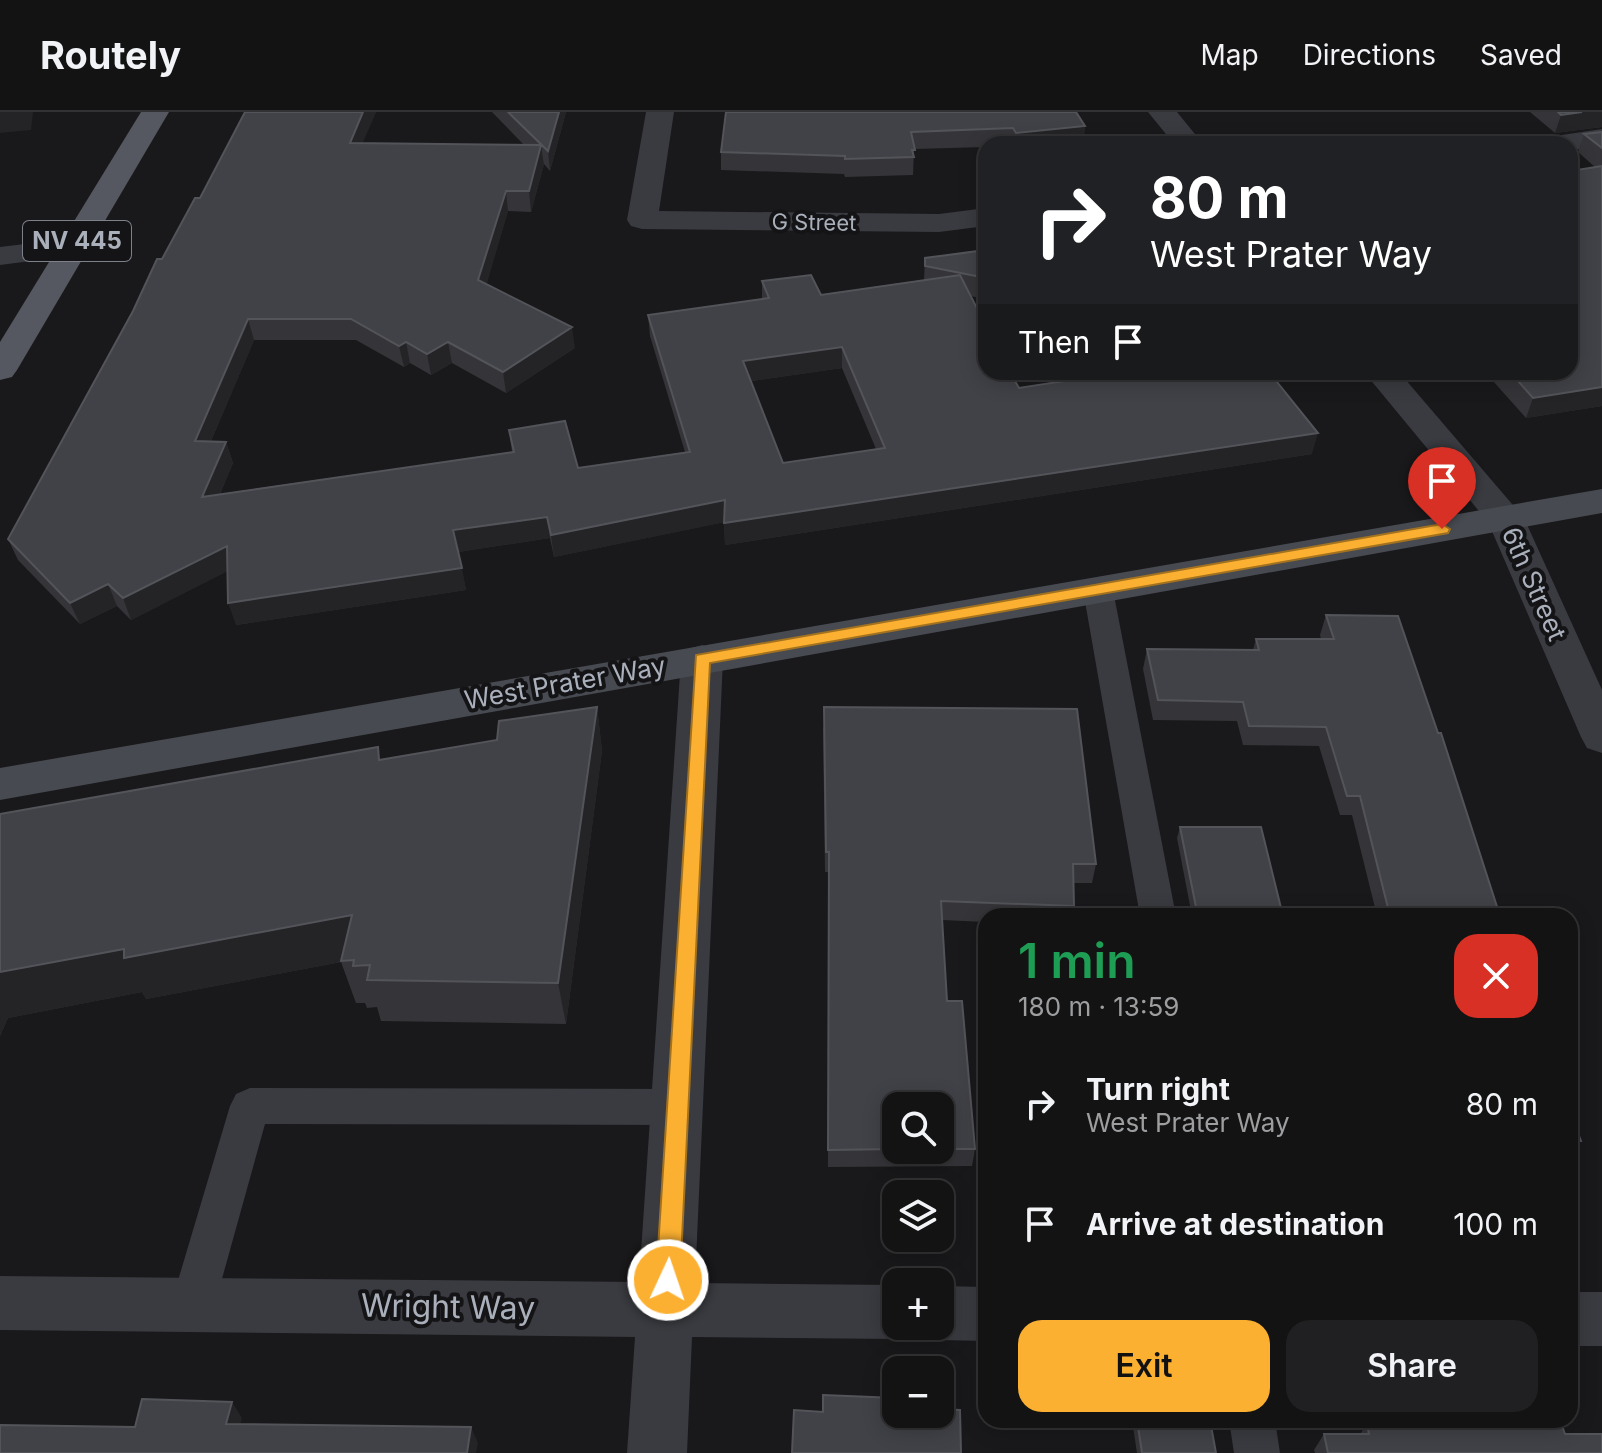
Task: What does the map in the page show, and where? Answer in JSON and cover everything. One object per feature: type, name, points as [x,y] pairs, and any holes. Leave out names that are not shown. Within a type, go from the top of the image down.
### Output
[{"type":"main road","name":"NV 445","points":[[0,370],[155,112]]},
{"type":"main road","name":"West Prater Way","points":[[0,784],[1602,501]]},
{"type":"street","name":"G Street","points":[[660,112],[642,220],[939,223],[978,218]]},
{"type":"street","points":[[1162,112],[1182,136]]},
{"type":"street","points":[[1578,141],[1602,138]]},
{"type":"street","points":[[0,256],[74,247]]},
{"type":"street","name":"6th Street","points":[[1388,380],[1505,518],[1602,737]]},
{"type":"street","points":[[657,1453],[702,659]]},
{"type":"street","name":"Wright Way","points":[[0,1304],[882,1312]]},
{"type":"street","points":[[954,1313],[978,1314]]},
{"type":"street","points":[[1578,1319],[1602,1319]]},
{"type":"lane","points":[[1098,590],[1157,908]]},
{"type":"lane","points":[[193,1304],[250,1106],[677,1107]]},
{"type":"lane","points":[[1253,1428],[1257,1453]]},
{"type":"building","points":[[245,112],[363,112],[350,143],[541,145],[529,191],[506,191],[478,280],[572,327],[503,372],[448,342],[427,354],[406,342],[399,346],[351,319],[248,319],[195,441],[226,442],[202,497],[514,452],[509,430],[565,421],[578,468],[690,452],[648,315],[769,298],[762,281],[811,275],[821,295],[960,275],[978,310],[978,380],[1014,380],[1019,388],[1071,380],[1275,380],[1318,433],[724,523],[725,500],[551,535],[547,517],[453,530],[462,568],[228,603],[227,546],[123,598],[108,584],[70,603],[8,539],[133,311],[157,259],[162,259],[195,198],[200,198]],"holes":[[[842,347],[885,448],[783,463],[743,361]]]},
{"type":"building","points":[[508,112],[559,112],[548,151]]},
{"type":"building","points":[[726,112],[1076,112],[1085,126],[1016,133],[1013,128],[911,132],[914,157],[845,159],[845,156],[721,152]]},
{"type":"building","points":[[1602,132],[1602,148],[1584,134]]},
{"type":"building","points":[[1602,166],[1602,387],[1533,398],[1517,380],[1578,380],[1578,170]]},
{"type":"building","points":[[978,251],[978,276],[925,266],[925,258]]},
{"type":"building","points":[[1326,615],[1398,616],[1438,733],[1441,733],[1497,908],[1388,908],[1360,796],[1347,796],[1326,727],[1249,726],[1243,702],[1158,700],[1147,649],[1259,650],[1256,639],[1334,639]]},
{"type":"building","points":[[597,707],[558,983],[367,980],[370,965],[353,966],[354,960],[341,961],[352,915],[124,958],[124,949],[0,972],[0,814],[378,747],[379,760],[497,740],[499,721]]},
{"type":"building","points":[[824,707],[1077,709],[1096,864],[1073,864],[1074,906],[941,901],[947,1001],[962,1001],[975,1149],[954,1149],[954,1092],[882,1092],[882,1149],[828,1150],[829,852],[826,852]]},
{"type":"building","points":[[1180,827],[1261,827],[1281,908],[1196,908]]},
{"type":"building","points":[[823,1395],[882,1397],[882,1428],[954,1428],[954,1410],[960,1410],[961,1453],[792,1453],[794,1410],[823,1412]]},
{"type":"building","points":[[142,1399],[232,1402],[226,1424],[471,1427],[467,1453],[0,1453],[0,1425],[135,1427]]},
{"type":"building","points":[[1138,1428],[1211,1428],[1216,1453],[1142,1453]]},
{"type":"building","points":[[1368,1428],[1563,1428],[1565,1434],[1602,1434],[1602,1453],[1328,1453],[1324,1434],[1369,1434]]},
{"type":"route","points":[[668,1280],[702,659],[1442,529]]}]
